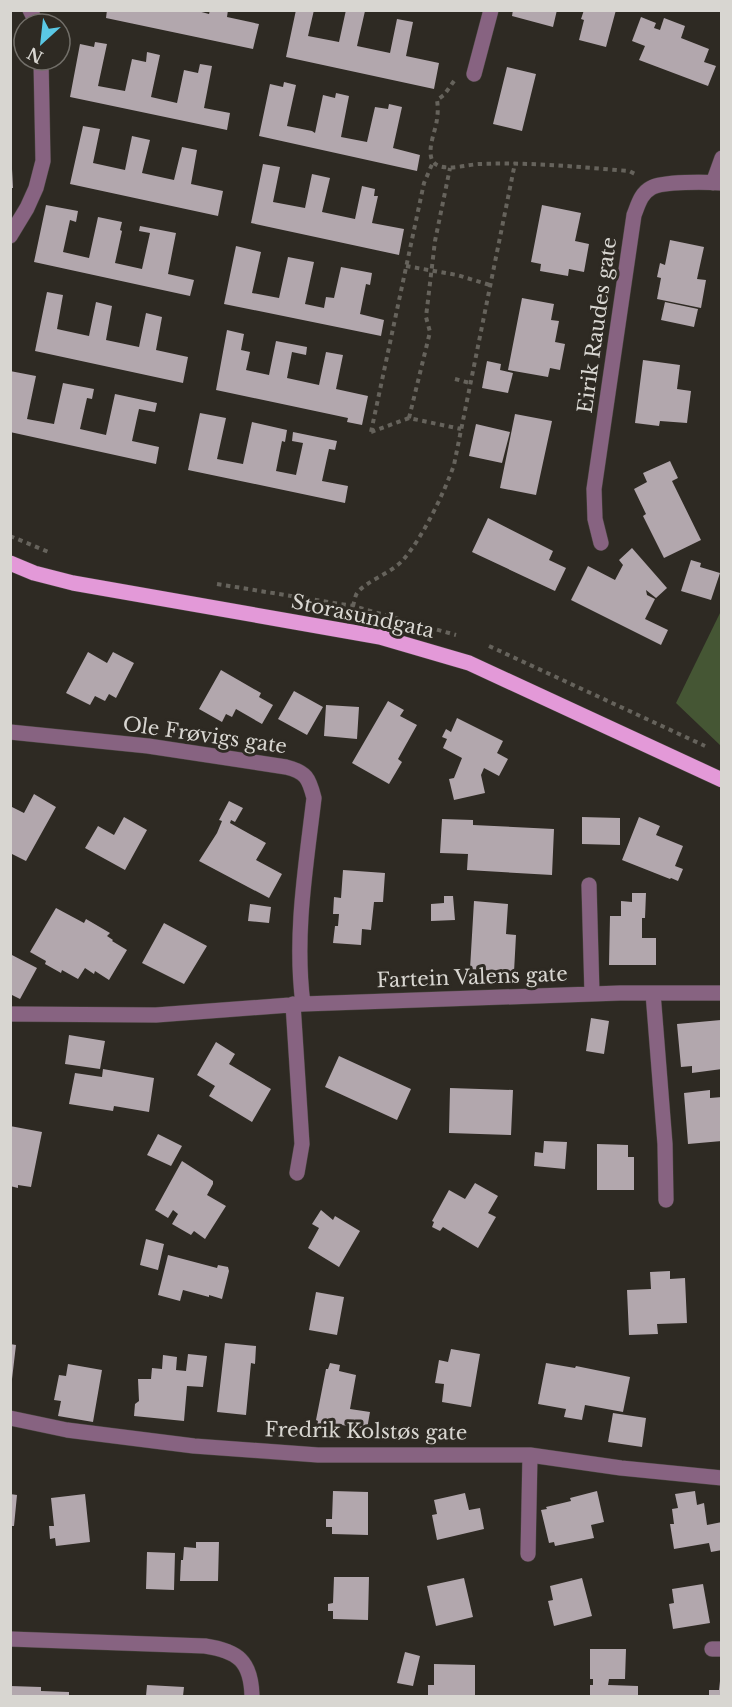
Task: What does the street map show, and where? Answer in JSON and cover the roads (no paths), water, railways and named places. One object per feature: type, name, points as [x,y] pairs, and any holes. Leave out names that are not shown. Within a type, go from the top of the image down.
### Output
[{"type":"main road","name":"Storasundgata","points":[[10,562],[34,573],[73,583],[338,629],[424,649],[469,663],[722,780]]},
{"type":"street","points":[[474,74],[491,10]]},
{"type":"street","points":[[10,236],[32,198],[43,161],[41,72]]},
{"type":"street","points":[[717,183],[722,158]]},
{"type":"street","name":"Eirik Raudes gate","points":[[600,543],[595,519],[594,489],[634,215],[639,200],[652,187],[691,182],[717,183]]},
{"type":"street","name":"Ole Frøvigs gate","points":[[10,732],[148,746],[300,771],[310,783],[314,798],[301,908],[298,1004]]},
{"type":"street","points":[[590,885],[592,994]]},
{"type":"street","points":[[653,993],[665,1144],[666,1200]]},
{"type":"street","name":"Fartein Valens gate","points":[[10,1014],[156,1015],[298,1004],[592,994],[722,993]]},
{"type":"street","points":[[297,1173],[302,1144],[298,1004]]},
{"type":"street","name":"Fredrik Kolstøs gate","points":[[10,1418],[67,1430],[194,1446],[318,1455],[530,1455],[621,1468],[722,1478]]},
{"type":"street","points":[[528,1554],[530,1455]]},
{"type":"street","points":[[10,1639],[204,1646],[225,1649],[241,1659],[249,1674],[252,1696]]}]
